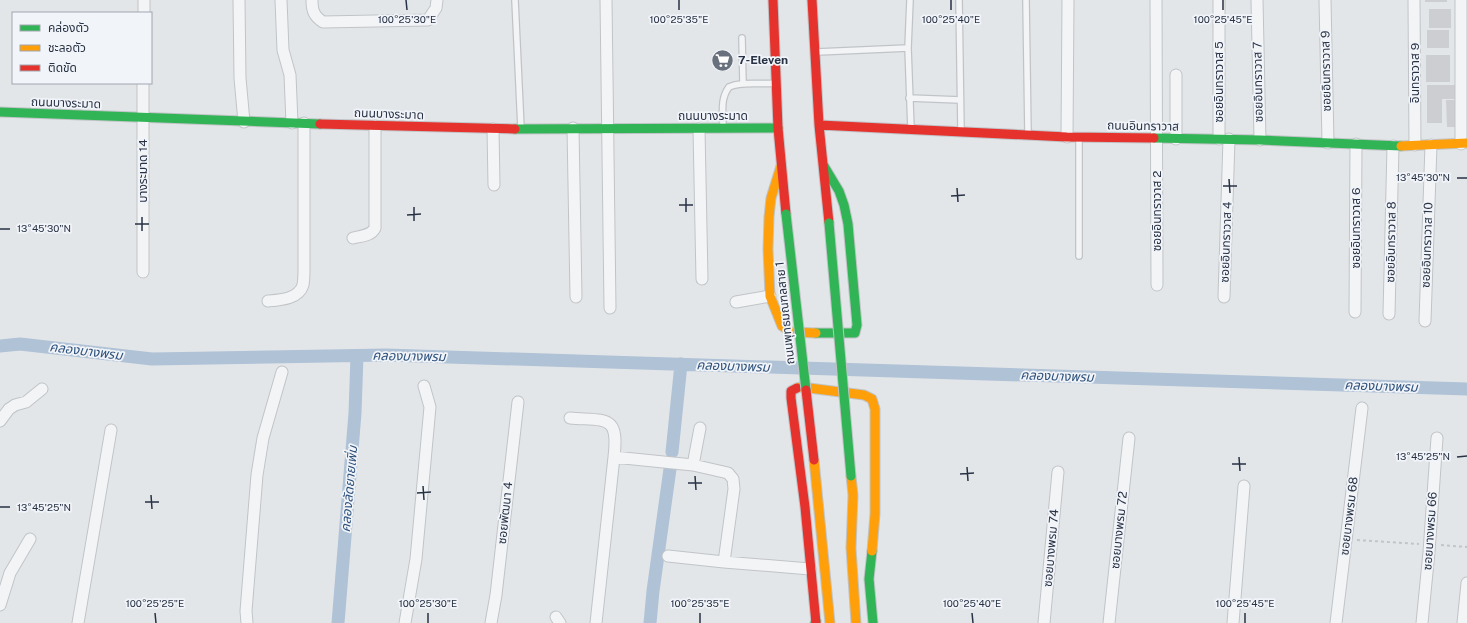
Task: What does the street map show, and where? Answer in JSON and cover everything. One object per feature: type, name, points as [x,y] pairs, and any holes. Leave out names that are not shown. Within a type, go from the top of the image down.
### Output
[{"type":"main road","name":"ถนนพุทธมณฑลสาย 1","points":[[773,0],[781,166],[814,460],[830,623]]},
{"type":"main road","points":[[812,0],[819,125],[824,166],[851,476],[860,533]]},
{"type":"main road","name":"ถนนบางระมาด","points":[[0,112],[244,122],[493,129],[778,128]]},
{"type":"main road","name":"ถนนอินทราวาส","points":[[819,125],[1079,137],[1260,140],[1392,146],[1464,144]]},
{"type":"main road","points":[[781,166],[771,198],[769,217],[770,296],[782,326],[791,332],[855,333],[857,325],[844,205],[839,191],[824,166]]},
{"type":"main road","points":[[816,622],[805,507],[791,398],[792,391],[801,387],[864,395],[872,399],[875,409],[875,514],[869,579]]},
{"type":"main road","points":[[853,495],[851,548],[856,623]]},
{"type":"main road","points":[[812,591],[821,535]]},
{"type":"main road","points":[[863,548],[869,579],[872,623]]},
{"type":"street","points":[[144,0],[144,12]]},
{"type":"street","points":[[239,0],[240,78],[244,122]]},
{"type":"street","points":[[281,0],[283,55],[289,68],[290,75],[292,123]]},
{"type":"street","points":[[312,0],[312,10],[316,17],[323,22],[428,20],[436,8],[437,0]]},
{"type":"street","points":[[606,0],[609,128],[610,308]]},
{"type":"street","points":[[1067,136],[1068,0]]},
{"type":"street","name":"ซอยอินทราวาส 2","points":[[1156,0],[1157,285]]},
{"type":"street","name":"ซอยอินทราวาส 5","points":[[1219,0],[1224,139]]},
{"type":"street","name":"ซอยอินทราวาส 7","points":[[1257,0],[1260,140]]},
{"type":"street","name":"ซอยอินทราวาส 9","points":[[1325,0],[1328,143]]},
{"type":"street","name":"อินทราวาส 9","points":[[1414,0],[1415,145]]},
{"type":"street","points":[[1461,0],[1464,144]]},
{"type":"street","points":[[1176,75],[1176,138]]},
{"type":"street","name":"บางระมาด 14","points":[[143,84],[143,272]]},
{"type":"street","points":[[268,301],[282,300],[294,296],[302,286],[304,269],[304,123]]},
{"type":"street","points":[[352,238],[369,234],[373,232],[375,228],[375,126]]},
{"type":"street","points":[[572,128],[576,297]]},
{"type":"street","points":[[493,129],[494,185]]},
{"type":"street","points":[[699,129],[702,279]]},
{"type":"street","name":"ซอยอินทราวาส 4","points":[[1224,139],[1224,298]]},
{"type":"street","name":"ซอยอินทราวาส 6","points":[[1355,312],[1356,144]]},
{"type":"street","name":"ซอยอินทราวาส 10","points":[[1424,321],[1431,145]]},
{"type":"street","name":"ซอยอินทราวาส 8","points":[[1389,314],[1392,146]]},
{"type":"street","points":[[736,302],[770,296]]},
{"type":"street","points":[[246,623],[258,475],[263,438],[282,372]]},
{"type":"street","points":[[405,623],[416,559],[430,407],[424,386]]},
{"type":"street","points":[[0,421],[9,409],[15,405],[26,402],[42,389]]},
{"type":"street","name":"ซอยพัฒนา 4","points":[[491,623],[496,595],[518,402]]},
{"type":"street","name":"ซอยบางพรม 68","points":[[1336,623],[1362,408]]},
{"type":"street","points":[[570,418],[606,421],[612,425],[616,441],[596,623]]},
{"type":"street","points":[[693,465],[700,428]]},
{"type":"street","points":[[78,623],[111,430]]},
{"type":"street","name":"ซอยบางพรม 72","points":[[1109,623],[1129,438]]},
{"type":"street","name":"ซอยบางพรม 66","points":[[1422,623],[1437,438]]},
{"type":"street","points":[[614,457],[693,465],[728,473],[733,479],[734,490],[724,562]]},
{"type":"street","name":"ซอยบางพรม 74","points":[[1044,623],[1058,472]]},
{"type":"street","points":[[1233,623],[1244,486]]},
{"type":"street","points":[[0,605],[10,572],[30,539]]},
{"type":"street","points":[[668,556],[810,569]]},
{"type":"street","points":[[1463,623],[1467,583]]},
{"type":"lane","points":[[515,0],[521,128]]},
{"type":"lane","points":[[910,0],[908,48],[911,129]]},
{"type":"lane","points":[[959,0],[961,131]]},
{"type":"lane","points":[[1026,0],[1028,135]]},
{"type":"lane","points":[[742,38],[744,84]]},
{"type":"lane","points":[[815,52],[908,48]]},
{"type":"lane","points":[[723,128],[722,103],[728,87],[744,84],[776,83]]},
{"type":"lane","points":[[909,98],[960,100]]},
{"type":"lane","points":[[1079,137],[1079,256]]},
{"type":"path","points":[[1346,539],[1467,547]]},
{"type":"building","points":[[1425,0],[1447,0],[1447,2],[1425,2]]},
{"type":"building","points":[[1429,9],[1451,9],[1451,28],[1429,28]]},
{"type":"building","points":[[1427,30],[1449,30],[1449,48],[1427,48]]},
{"type":"building","points":[[1426,55],[1450,55],[1450,82],[1426,82]]},
{"type":"building","points":[[1427,85],[1455,85],[1455,99],[1442,99],[1442,123],[1427,123]]},
{"type":"building","points":[[1446,100],[1457,100],[1458,127],[1447,127]]},
{"type":"waterway","name":"คลองบางพรม","points":[[0,346],[20,344],[152,359],[386,355],[1467,389]]},
{"type":"waterway","name":"คลองลัดยายเพิ่ม","points":[[338,623],[355,413],[357,356]]},
{"type":"waterway","points":[[672,452],[681,364]]},
{"type":"waterway","points":[[650,623],[670,469]]},
{"type":"traffic: fast","points":[[0,112],[320,124]]},
{"type":"traffic: fast","points":[[515,129],[778,128]]},
{"type":"traffic: fast","points":[[1154,138],[1260,140],[1401,146]]},
{"type":"traffic: fast","points":[[816,333],[855,333],[857,325],[848,224],[839,191],[824,166]]},
{"type":"traffic: fast","points":[[786,214],[806,390]]},
{"type":"traffic: fast","points":[[829,223],[851,476]]},
{"type":"traffic: fast","points":[[872,551],[869,579],[873,623]]},
{"type":"traffic: slow","points":[[1401,146],[1467,143]]},
{"type":"traffic: slow","points":[[781,166],[771,198],[769,217],[768,249],[770,296],[782,326],[791,332],[816,333]]},
{"type":"traffic: slow","points":[[797,388],[801,387],[864,395],[872,399],[875,409],[875,514],[872,551]]},
{"type":"traffic: slow","points":[[814,460],[830,623]]},
{"type":"traffic: slow","points":[[851,476],[853,495],[851,548],[856,623]]},
{"type":"traffic: jam","points":[[773,0],[778,128],[786,214]]},
{"type":"traffic: jam","points":[[812,0],[819,125],[829,223]]},
{"type":"traffic: jam","points":[[320,124],[515,129]]},
{"type":"traffic: jam","points":[[819,125],[1067,137],[1154,138]]},
{"type":"traffic: jam","points":[[797,388],[791,391],[791,398],[805,507],[816,623]]},
{"type":"traffic: jam","points":[[806,390],[814,460]]},
{"type":"place","name":"7-Eleven","points":[[722,60]]}]
